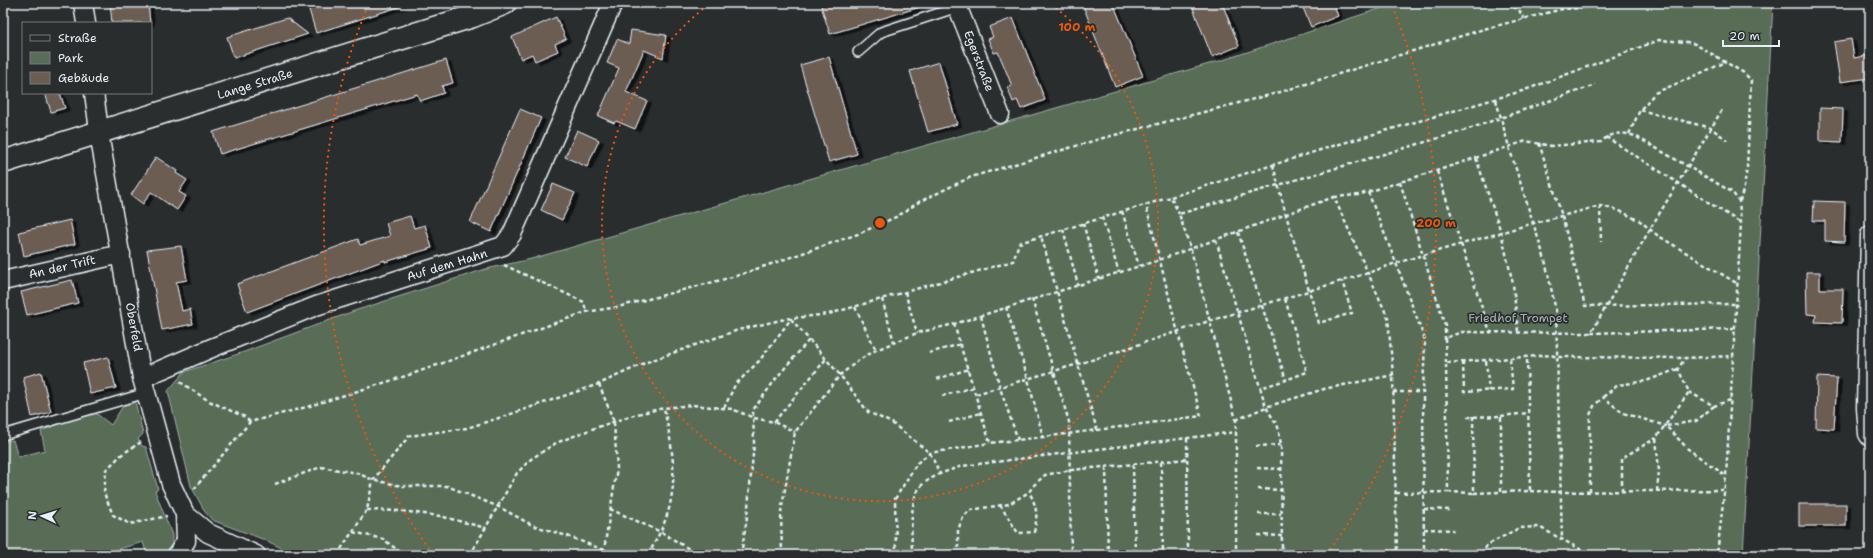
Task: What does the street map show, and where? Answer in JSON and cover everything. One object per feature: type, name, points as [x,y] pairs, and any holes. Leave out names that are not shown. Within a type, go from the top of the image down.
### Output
[{"type":"street","points":[[83,3],[86,22]]},
{"type":"street","name":"Lange Straße","points":[[3,162],[473,16],[505,3]]},
{"type":"street","name":"Auf dem Hahn","points":[[144,386],[170,366],[316,306],[503,246],[512,234],[613,3]]},
{"type":"street","name":"Egerstraße","points":[[962,4],[1000,114]]},
{"type":"street","name":"Oberfeld","points":[[94,94],[99,132],[144,386],[171,484],[186,514],[186,541],[177,555]]},
{"type":"street","points":[[1870,235],[1866,408],[1868,434],[1870,437]]},
{"type":"street","name":"An der Trift","points":[[3,281],[121,254]]},
{"type":"street","points":[[186,514],[208,532],[256,555]]},
{"type":"lane","name":"Egerstraße","points":[[858,52],[881,32],[962,4]]},
{"type":"lane","points":[[3,435],[144,386]]},
{"type":"path","points":[[1507,3],[1519,10],[1524,19]]},
{"type":"path","points":[[157,431],[121,455],[106,470],[104,493],[113,515],[130,524],[186,514],[192,491],[250,422],[310,406],[412,374],[586,312],[618,307],[736,276],[858,234],[898,216],[919,202],[971,177],[1103,138],[1277,93],[1524,19],[1562,9],[1580,8],[1603,3]]},
{"type":"path","points":[[337,555],[367,510],[373,480],[409,436],[467,428],[599,384],[647,362],[738,330],[785,319],[829,314],[1013,261],[1019,243],[1273,165],[1529,89],[1659,40],[1695,44],[1744,73],[1751,80],[1747,169],[1740,201],[1741,223],[1738,284],[1725,490],[1717,555]]},
{"type":"path","points":[[1629,134],[1640,110],[1655,92],[1726,62]]},
{"type":"path","points":[[1179,214],[1463,131],[1595,85]]},
{"type":"path","points":[[1496,99],[1509,148],[1545,260],[1556,311],[1562,540]]},
{"type":"path","points":[[1640,110],[1711,128],[1727,140]]},
{"type":"path","points":[[1591,333],[1650,229],[1722,110]]},
{"type":"path","points":[[782,555],[781,512],[795,432],[840,375],[859,360],[876,350],[916,333],[954,324],[1190,250],[1334,197],[1358,195],[1509,148],[1526,141],[1551,146],[1601,142],[1606,137],[1616,133],[1629,134],[1688,165],[1732,192],[1740,201]]},
{"type":"path","points":[[1606,137],[1741,223]]},
{"type":"path","points":[[1539,143],[1562,216],[1584,306],[1736,304]]},
{"type":"path","points":[[1476,158],[1501,232],[1513,284],[1518,332]]},
{"type":"path","points":[[1273,165],[1286,215],[1319,323],[1352,313],[1342,281]]},
{"type":"path","points":[[1437,171],[1462,243],[1490,332]]},
{"type":"path","points":[[1400,182],[1445,325],[1448,492]]},
{"type":"path","points":[[1368,192],[1425,340],[1423,392],[1424,555]]},
{"type":"path","points":[[1171,197],[1179,214],[1190,250],[1236,420],[1236,555]]},
{"type":"path","points":[[1334,197],[1388,318],[1394,375],[1397,555]]},
{"type":"path","points":[[896,555],[895,499],[917,464],[930,453],[1070,432],[1097,430],[1202,416],[1178,333],[1146,205]]},
{"type":"path","points":[[1600,206],[1600,242]]},
{"type":"path","points":[[976,394],[1079,364],[1178,333],[1209,321],[1285,299],[1462,243],[1600,206],[1618,210],[1640,221],[1657,235],[1738,284]]},
{"type":"path","points":[[1122,211],[1139,266]]},
{"type":"path","points":[[1102,217],[1118,273]]},
{"type":"path","points":[[1083,223],[1099,279]]},
{"type":"path","points":[[1063,229],[1078,285]]},
{"type":"path","points":[[1238,232],[1286,380]]},
{"type":"path","points":[[1041,236],[1097,430]]},
{"type":"path","points":[[1216,240],[1266,407],[1278,427],[1281,444],[1282,554],[1397,551]]},
{"type":"path","points":[[493,250],[497,262],[584,302],[586,312]]},
{"type":"path","points":[[905,292],[916,333]]},
{"type":"path","points":[[882,299],[894,342]]},
{"type":"path","points":[[1032,299],[1069,422],[1071,452],[1071,555]]},
{"type":"path","points":[[1260,388],[1307,372],[1285,299]]},
{"type":"path","points":[[855,307],[876,350]]},
{"type":"path","points":[[1006,307],[1028,379],[1043,437]]},
{"type":"path","points":[[981,315],[1000,388],[1018,440]]},
{"type":"path","points":[[791,319],[840,375],[868,412],[892,423],[930,453],[940,474]]},
{"type":"path","points":[[724,408],[735,385],[759,361],[791,319]]},
{"type":"path","points":[[954,324],[969,369],[990,443]]},
{"type":"path","points":[[1445,338],[1462,332],[1591,333],[1734,329]]},
{"type":"path","points":[[741,555],[747,517],[754,444],[753,410],[778,376],[810,340]]},
{"type":"path","points":[[929,353],[961,344]]},
{"type":"path","points":[[1446,363],[1551,355],[1557,357],[1685,358],[1733,356]]},
{"type":"path","points":[[1527,358],[1530,491]]},
{"type":"path","points":[[1590,492],[1590,415],[1594,406],[1618,385],[1646,381],[1678,369],[1685,358]]},
{"type":"path","points":[[774,422],[826,359]]},
{"type":"path","points":[[1462,362],[1464,392],[1489,391],[1513,389],[1510,359]]},
{"type":"path","points":[[1486,361],[1489,391]]},
{"type":"path","points":[[170,366],[176,379],[210,401],[245,417],[250,422]]},
{"type":"path","points":[[937,379],[969,369]]},
{"type":"path","points":[[1678,369],[1689,392],[1714,406]]},
{"type":"path","points":[[1236,420],[1266,407],[1324,389],[1394,375]]},
{"type":"path","points":[[599,384],[614,422],[617,468],[604,550],[601,555]]},
{"type":"path","points":[[942,396],[974,387]]},
{"type":"path","points":[[1394,392],[1423,392]]},
{"type":"path","points":[[1622,491],[1622,458],[1656,438],[1689,392]]},
{"type":"path","points":[[1603,397],[1623,413],[1666,426],[1696,421],[1714,406],[1730,400]]},
{"type":"path","points":[[470,555],[499,507],[517,473],[531,459],[556,443],[614,422],[664,408],[692,405],[732,409],[754,418],[774,422],[795,432]]},
{"type":"path","points":[[648,555],[661,532],[671,499],[673,457],[664,408]]},
{"type":"path","points":[[949,422],[981,413]]},
{"type":"path","points":[[1467,417],[1529,413]]},
{"type":"path","points":[[1473,416],[1474,493]]},
{"type":"path","points":[[1501,416],[1501,492]]},
{"type":"path","points":[[1666,426],[1688,449],[1726,476]]},
{"type":"path","points":[[912,555],[913,504],[921,486],[940,474],[962,466],[1236,432]]},
{"type":"path","points":[[1187,438],[1188,555]]},
{"type":"path","points":[[1656,438],[1659,471],[1657,491]]},
{"type":"path","points":[[1256,446],[1281,444]]},
{"type":"path","points":[[958,555],[958,530],[963,517],[970,510],[1009,504],[1029,492],[1045,475],[1071,470],[1187,459]]},
{"type":"path","points":[[1161,462],[1163,555]]},
{"type":"path","points":[[1133,465],[1135,555]]},
{"type":"path","points":[[275,484],[321,467],[357,473],[373,480],[402,486],[447,486],[499,507],[532,524],[604,550],[609,555]]},
{"type":"path","points":[[1106,467],[1108,555]]},
{"type":"path","points":[[1257,468],[1281,469]]},
{"type":"path","points":[[1258,489],[1281,490]]},
{"type":"path","points":[[1395,493],[1725,490]]},
{"type":"path","points":[[1000,505],[1018,533],[1034,532],[1037,520],[1036,505],[1029,492]]},
{"type":"path","points":[[610,509],[661,532],[699,555]]},
{"type":"path","points":[[1424,509],[1452,510]]},
{"type":"path","points":[[367,510],[401,511],[440,516],[486,528]]},
{"type":"path","points":[[1258,514],[1281,514]]},
{"type":"path","points":[[1482,555],[1487,545],[1519,528],[1539,527],[1591,555]]},
{"type":"path","points":[[1424,529],[1454,530]]},
{"type":"path","points":[[352,532],[383,539],[404,555]]},
{"type":"path","points":[[1258,535],[1282,536]]},
{"type":"path","points":[[1424,550],[1452,550]]},
{"type":"green space","name":"Friedhof Trompet","points":[[1397,3],[1773,3],[1743,555],[296,555],[265,540],[212,520],[205,512],[191,486],[168,391],[184,372],[244,352],[354,311],[486,269],[531,259],[1223,60]]},
{"type":"green space","points":[[126,401],[135,401],[143,434],[138,439],[142,446],[146,447],[158,489],[155,491],[172,535],[172,544],[164,555],[147,555],[143,542],[98,555],[3,555],[3,442],[13,440],[18,457],[45,450],[41,431],[93,411],[111,425]]},
{"type":"building","points":[[110,3],[148,3],[150,22],[112,22]]},
{"type":"building","points":[[307,3],[402,3],[402,6],[316,33]]},
{"type":"building","points":[[830,3],[920,3],[920,7],[830,34],[821,6]]},
{"type":"building","points":[[1082,3],[1113,3],[1143,76],[1115,87]]},
{"type":"building","points":[[1191,3],[1222,3],[1239,46],[1212,57]]},
{"type":"building","points":[[1301,3],[1333,3],[1338,16],[1311,27]]},
{"type":"building","points":[[556,17],[566,39],[555,44],[558,51],[535,61],[532,54],[521,59],[512,37]]},
{"type":"building","points":[[287,18],[308,34],[234,58],[227,37]]},
{"type":"building","points":[[1013,18],[1045,100],[1021,109],[1017,100],[1013,102],[1007,87],[1012,86],[998,52],[994,53],[988,39],[993,37],[989,27]]},
{"type":"building","points":[[631,30],[666,35],[663,58],[644,50],[626,92],[647,101],[635,129],[616,121],[614,123],[598,116],[619,68],[607,63],[617,39],[629,44]]},
{"type":"building","points":[[1851,39],[1854,58],[1870,55],[1870,78],[1840,82],[1834,42]]},
{"type":"building","points":[[829,57],[857,154],[829,162],[800,65]]},
{"type":"building","points":[[446,60],[453,83],[442,86],[444,93],[420,101],[417,94],[220,154],[213,132]]},
{"type":"building","points":[[939,62],[957,124],[928,132],[910,71]]},
{"type":"building","points":[[45,94],[60,94],[65,108],[51,112]]},
{"type":"building","points":[[1820,108],[1843,109],[1842,142],[1820,141]]},
{"type":"building","points":[[520,109],[541,118],[491,232],[470,222]]},
{"type":"building","points":[[577,130],[599,140],[587,167],[565,157]]},
{"type":"building","points":[[156,157],[177,171],[176,173],[187,180],[179,192],[186,196],[177,210],[151,192],[143,204],[131,195]]},
{"type":"building","points":[[553,184],[575,193],[562,220],[541,210]]},
{"type":"building","points":[[1814,201],[1845,202],[1844,242],[1825,241],[1825,221],[1813,221]]},
{"type":"building","points":[[410,216],[414,228],[425,225],[432,248],[385,262],[385,260],[247,312],[237,284],[358,239],[360,245],[390,236],[386,223]]},
{"type":"building","points":[[70,220],[75,244],[24,256],[19,232]]},
{"type":"building","points":[[181,246],[187,280],[176,282],[182,311],[190,309],[193,324],[162,330],[147,250]]},
{"type":"building","points":[[1806,272],[1820,272],[1820,289],[1843,289],[1842,323],[1815,322],[1816,315],[1807,314]]},
{"type":"building","points":[[72,280],[78,303],[27,315],[21,292]]},
{"type":"building","points":[[108,357],[116,388],[90,394],[83,363]]},
{"type":"building","points":[[41,372],[51,412],[32,417],[23,377]]},
{"type":"building","points":[[1817,377],[1837,378],[1834,429],[1816,428]]},
{"type":"building","points":[[1799,504],[1846,504],[1846,526],[1799,526]]}]
